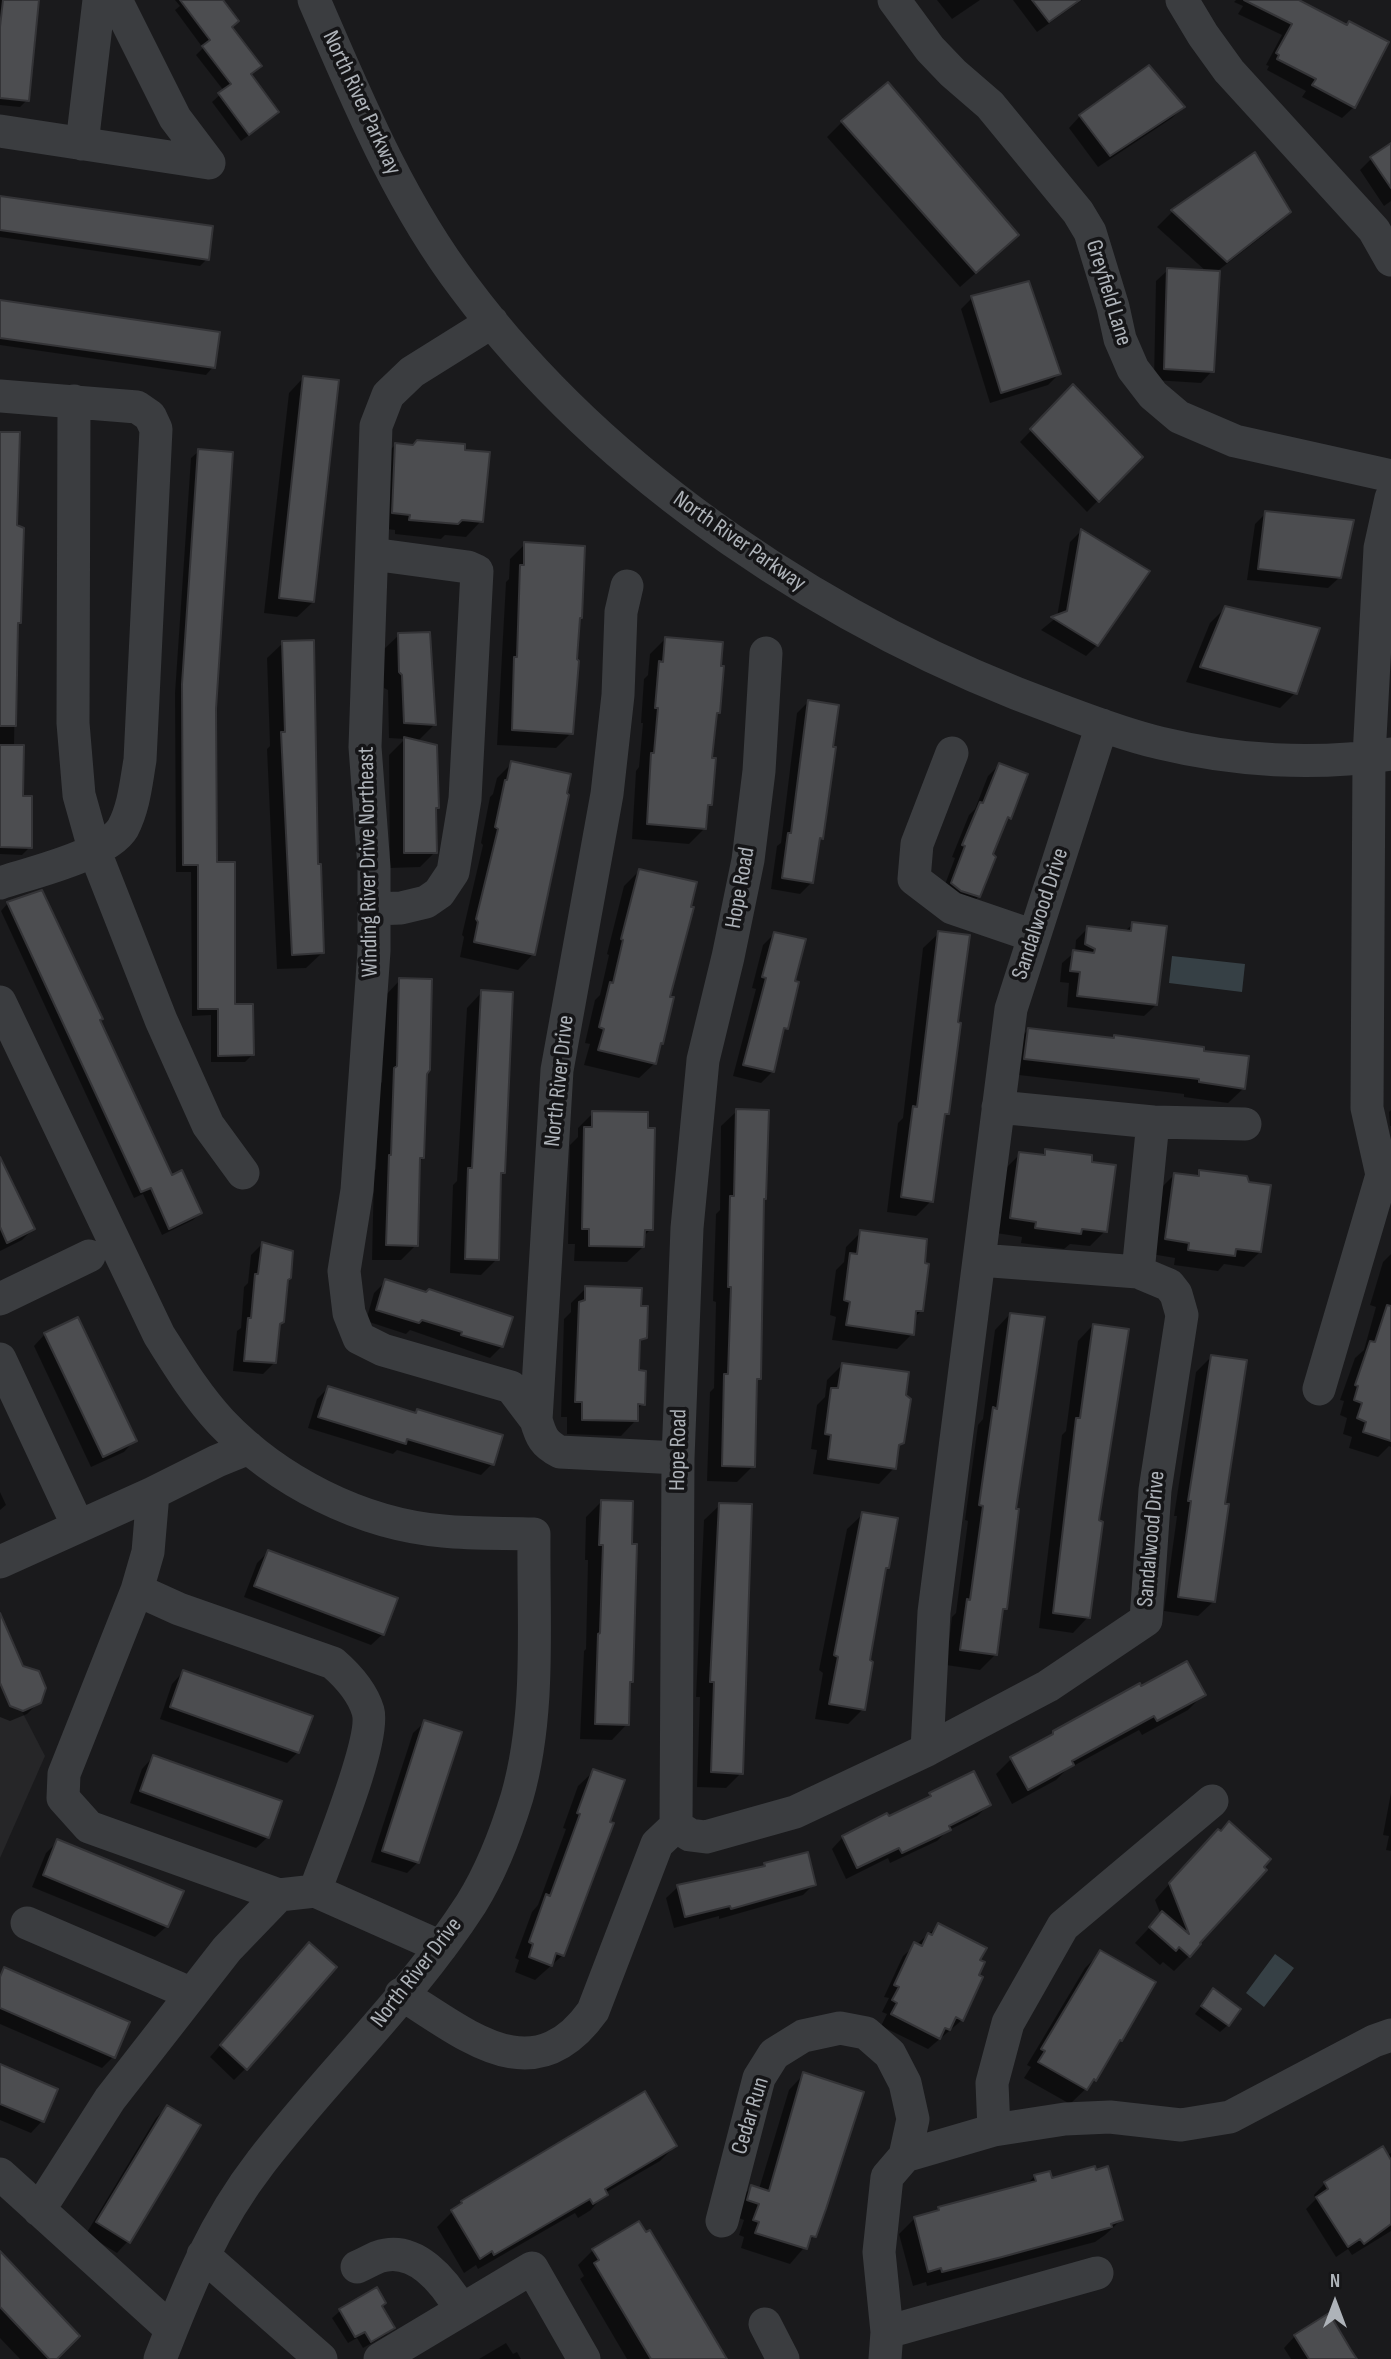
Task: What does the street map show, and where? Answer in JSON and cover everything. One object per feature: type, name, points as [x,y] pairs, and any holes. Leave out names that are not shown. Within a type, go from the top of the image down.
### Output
[{"type":"street","points":[[82,144],[99,0]]},
{"type":"street","points":[[0,131],[209,163],[175,118],[116,0]]},
{"type":"street","name":"North River Parkway","points":[[314,0],[374,135],[412,208],[463,286],[522,359],[595,430],[676,499],[789,579],[865,623],[943,663],[1023,697],[1158,743],[1220,755],[1295,760],[1380,756]]},
{"type":"street","name":"Greyfield Lane","points":[[894,0],[930,49],[990,106],[1078,212],[1090,232],[1120,339],[1133,369],[1153,395],[1178,417],[1235,441],[1391,476]]},
{"type":"street","points":[[1182,0],[1229,71],[1374,230],[1391,260]]},
{"type":"street","name":"Winding River Drive Northeast","points":[[492,322],[412,372],[388,395],[376,426],[365,747],[374,867],[374,951],[357,1190],[344,1271],[349,1313],[359,1338],[383,1350],[511,1387],[536,1420]]},
{"type":"street","points":[[0,396],[137,407],[150,416],[156,429],[140,760],[134,800],[122,831],[95,852],[0,883]]},
{"type":"street","points":[[74,401],[73,723],[79,796],[95,852],[161,1020],[208,1125],[243,1173]]},
{"type":"street","points":[[1319,1389],[1387,1175],[1367,1108],[1380,756],[1380,548],[1391,498]]},
{"type":"street","points":[[372,554],[468,567],[477,571],[465,799],[453,872],[439,893],[426,902],[401,908],[374,909]]},
{"type":"street","name":"North River Drive","points":[[536,1420],[557,1070],[607,794],[618,695],[621,612],[627,586]]},
{"type":"street","name":"Hope Road","points":[[676,1826],[678,1458],[687,1228],[703,1060],[748,860],[759,771],[766,653]]},
{"type":"street","name":"Sandalwood Drive","points":[[927,1750],[934,1612],[1011,1009],[1102,725]]},
{"type":"street","points":[[952,753],[917,844],[914,879],[952,908],[1034,936]]},
{"type":"street","points":[[0,1002],[159,1335],[188,1381],[221,1422],[249,1448],[0,1562]]},
{"type":"street","points":[[998,1107],[1153,1122],[1245,1124]]},
{"type":"street","points":[[1138,1272],[1153,1122]]},
{"type":"street","points":[[0,1299],[89,1256]]},
{"type":"street","name":"Sandalwood Drive","points":[[676,1826],[690,1835],[706,1837],[795,1812],[927,1750],[1048,1686],[1146,1620],[1155,1490],[1182,1315],[1176,1294],[1169,1285],[1138,1272],[979,1260]]},
{"type":"street","points":[[0,1359],[78,1526]]},
{"type":"street","points":[[536,1420],[541,1438],[548,1446],[560,1452],[678,1458]]},
{"type":"street","name":"North River Drive","points":[[165,2344],[189,2283],[219,2223],[260,2163],[441,1947],[472,1902],[498,1851],[516,1798],[527,1752],[533,1703],[534,1534],[442,1531],[399,1524],[363,1513],[323,1496],[285,1474],[249,1448]]},
{"type":"street","points":[[153,1493],[148,1552],[137,1590],[64,1774],[63,1798],[89,1827],[279,1895],[315,1891],[441,1947]]},
{"type":"street","points":[[137,1590],[179,1609],[333,1663],[351,1679],[368,1712],[366,1745],[315,1891]]},
{"type":"street","points":[[995,2130],[992,2083],[1008,2023],[1063,1926],[1212,1801]]},
{"type":"street","points":[[401,1994],[481,2043],[499,2051],[532,2053],[564,2042],[580,2029],[593,2011],[657,1844],[676,1826]]},
{"type":"street","points":[[39,2210],[110,2099],[228,1949],[279,1895]]},
{"type":"street","points":[[27,1923],[192,1994]]},
{"type":"street","name":"Cedar Run","points":[[722,2221],[759,2078],[774,2054],[803,2036],[840,2028],[866,2033],[890,2054],[905,2083],[913,2119],[905,2156],[887,2177],[879,2252],[886,2346],[1097,2273]]},
{"type":"street","points":[[905,2156],[995,2130],[1065,2119],[1110,2117],[1181,2124],[1230,2117],[1374,2041],[1391,2035]]},
{"type":"street","points":[[0,2174],[39,2210],[165,2344]]},
{"type":"street","points":[[357,2267],[379,2256],[397,2254],[417,2260],[449,2290],[461,2310]]},
{"type":"street","points":[[203,2255],[321,2359]]},
{"type":"street","points":[[380,2359],[532,2268],[583,2359]]},
{"type":"street","points":[[765,2324],[783,2359]]},
{"type":"shaded area","points":[[1172,956],[1245,964],[1242,992],[1169,983]]},
{"type":"shaded area","points":[[0,1669],[45,1756],[0,1858]]},
{"type":"shaded area","points":[[1275,1954],[1294,1968],[1264,2007],[1246,1993]]},
{"type":"building","points":[[3,0],[39,0],[29,101],[0,98],[0,27]]},
{"type":"building","points":[[180,0],[223,0],[239,21],[232,27],[262,66],[251,74],[279,112],[249,135],[218,93],[231,84],[202,46],[210,40]]},
{"type":"building","points":[[1032,0],[1080,0],[1049,22]]},
{"type":"building","points":[[1244,0],[1299,0],[1347,25],[1349,21],[1389,42],[1355,108],[1312,85],[1316,79],[1277,59],[1279,55],[1276,53],[1292,24]]},
{"type":"building","points":[[1149,65],[1185,107],[1110,156],[1079,115]]},
{"type":"building","points":[[888,82],[1019,235],[976,273],[841,121]]},
{"type":"building","points":[[1391,143],[1391,188],[1370,157]]},
{"type":"building","points":[[1255,152],[1291,212],[1227,262],[1171,210]]},
{"type":"building","points":[[0,196],[213,226],[209,260],[0,230]]},
{"type":"building","points":[[1167,268],[1220,271],[1214,372],[1164,369]]},
{"type":"building","points":[[1029,281],[1061,374],[1001,393],[971,296]]},
{"type":"building","points":[[0,300],[220,332],[215,368],[0,338]]},
{"type":"building","points":[[303,376],[339,380],[314,602],[279,598]]},
{"type":"building","points":[[1073,384],[1143,457],[1099,502],[1030,429]]},
{"type":"building","points":[[0,432],[20,432],[17,525],[24,528],[21,623],[18,623],[16,726],[0,726]]},
{"type":"building","points":[[417,440],[465,444],[465,450],[490,452],[483,522],[462,520],[458,524],[409,520],[410,515],[392,513],[395,443],[413,445]]},
{"type":"building","points":[[198,449],[233,452],[216,709],[217,862],[235,862],[235,1004],[253,1004],[254,1055],[218,1056],[218,1009],[198,1009],[198,865],[183,865],[182,684]]},
{"type":"building","points":[[1265,511],[1354,520],[1341,578],[1258,569]]},
{"type":"building","points":[[1081,529],[1150,571],[1098,646],[1051,617],[1067,611]]},
{"type":"building","points":[[524,542],[585,546],[573,734],[512,730],[514,657],[517,657],[520,565],[524,565]]},
{"type":"building","points":[[1225,606],[1320,628],[1297,694],[1200,667]]},
{"type":"building","points":[[430,632],[436,725],[404,723],[398,633]]},
{"type":"building","points":[[665,637],[723,642],[720,713],[717,713],[712,758],[716,758],[712,805],[708,805],[706,829],[647,824],[651,753],[654,753],[658,708],[655,708],[659,661],[663,662]]},
{"type":"building","points":[[314,640],[318,864],[321,864],[324,953],[292,955],[281,732],[285,732],[282,641]]},
{"type":"building","points":[[808,700],[839,705],[823,839],[820,838],[813,883],[782,878],[788,833],[791,833]]},
{"type":"building","points":[[404,737],[437,745],[437,853],[404,853]]},
{"type":"building","points":[[0,745],[24,745],[23,796],[32,796],[32,848],[0,847]]},
{"type":"building","points":[[511,761],[571,774],[567,793],[569,795],[535,955],[474,942],[478,922],[476,919]]},
{"type":"building","points":[[999,763],[1028,774],[1011,819],[1008,817],[993,854],[996,857],[980,897],[961,891],[951,883],[965,846],[962,845]]},
{"type":"building","points":[[639,869],[697,882],[691,907],[694,907],[670,997],[674,997],[656,1064],[598,1050],[604,1029],[599,1027],[610,982],[613,983]]},
{"type":"building","points":[[42,890],[172,1175],[182,1170],[202,1213],[169,1229],[151,1188],[141,1192],[7,902]]},
{"type":"building","points":[[1132,922],[1167,926],[1157,1005],[1077,996],[1080,972],[1070,971],[1073,950],[1094,953],[1095,949],[1085,944],[1087,926],[1131,931]]},
{"type":"building","points":[[938,931],[970,935],[949,1114],[945,1114],[933,1202],[901,1197],[913,1106],[917,1107]]},
{"type":"building","points":[[774,932],[806,939],[795,981],[799,982],[788,1029],[784,1028],[774,1072],[743,1065],[766,978],[762,977]]},
{"type":"building","points":[[399,978],[432,979],[430,1070],[427,1074],[424,1158],[420,1158],[418,1246],[386,1245],[394,1068],[397,1066]]},
{"type":"building","points":[[481,990],[513,992],[505,1173],[501,1173],[499,1260],[465,1259],[468,1168],[472,1168]]},
{"type":"building","points":[[1028,1028],[1114,1038],[1114,1035],[1249,1056],[1245,1089],[1199,1082],[1199,1079],[1024,1059]]},
{"type":"building","points":[[736,1109],[769,1110],[764,1199],[761,1379],[757,1379],[755,1467],[722,1466],[724,1374],[728,1374],[731,1287],[728,1287],[730,1196],[734,1196]]},
{"type":"building","points":[[592,1111],[648,1112],[648,1128],[655,1128],[653,1230],[645,1230],[644,1247],[589,1246],[589,1229],[582,1229],[584,1127],[592,1127]]},
{"type":"building","points":[[1045,1149],[1092,1155],[1092,1162],[1116,1165],[1107,1232],[1082,1229],[1081,1234],[1035,1228],[1036,1222],[1010,1218],[1019,1152],[1045,1155]]},
{"type":"building","points":[[0,1157],[35,1229],[7,1243],[0,1227]]},
{"type":"building","points":[[1199,1170],[1247,1176],[1249,1182],[1271,1185],[1261,1252],[1236,1249],[1235,1256],[1188,1250],[1189,1243],[1165,1239],[1174,1173],[1199,1176]]},
{"type":"building","points":[[860,1230],[927,1239],[925,1263],[929,1264],[923,1311],[916,1311],[914,1335],[846,1325],[850,1302],[844,1300],[850,1253],[857,1254]]},
{"type":"building","points":[[262,1242],[293,1251],[276,1363],[244,1361],[248,1318],[251,1318],[255,1274],[258,1274]]},
{"type":"building","points":[[385,1279],[426,1292],[429,1289],[513,1317],[503,1347],[422,1320],[419,1323],[376,1310]]},
{"type":"building","points":[[585,1286],[642,1288],[641,1306],[648,1306],[647,1338],[640,1340],[639,1370],[646,1371],[645,1405],[638,1404],[638,1421],[582,1420],[582,1402],[575,1402],[579,1302],[585,1300]]},
{"type":"building","points":[[1387,1305],[1391,1306],[1391,1441],[1363,1432],[1366,1422],[1357,1418],[1362,1403],[1354,1400],[1358,1386],[1355,1385],[1370,1341],[1375,1342]]},
{"type":"building","points":[[1010,1313],[1045,1317],[1016,1509],[1019,1509],[1007,1609],[1003,1609],[997,1655],[960,1650],[983,1506],[979,1505],[993,1407],[997,1409]]},
{"type":"building","points":[[78,1317],[137,1441],[103,1457],[44,1333]]},
{"type":"building","points":[[1093,1324],[1129,1329],[1099,1520],[1103,1522],[1090,1618],[1053,1613],[1076,1418],[1080,1418]]},
{"type":"building","points":[[1211,1355],[1247,1360],[1225,1504],[1229,1504],[1215,1602],[1178,1597],[1191,1501],[1188,1501]]},
{"type":"building","points":[[842,1363],[909,1372],[906,1395],[911,1399],[904,1443],[899,1445],[896,1469],[828,1459],[831,1435],[825,1434],[831,1388],[838,1388]]},
{"type":"building","points":[[328,1386],[416,1413],[417,1409],[503,1435],[494,1465],[407,1439],[406,1444],[318,1417]]},
{"type":"building","points":[[601,1500],[633,1501],[632,1544],[637,1544],[629,1725],[595,1724],[603,1545],[599,1545]]},
{"type":"building","points":[[719,1503],[752,1504],[743,1774],[711,1772],[714,1682],[710,1682]]},
{"type":"building","points":[[862,1512],[898,1518],[889,1568],[886,1568],[870,1660],[873,1662],[865,1710],[829,1704],[838,1657],[834,1655]]},
{"type":"building","points":[[268,1550],[398,1598],[384,1635],[254,1586]]},
{"type":"building","points":[[0,1613],[23,1666],[39,1671],[46,1688],[41,1703],[23,1711],[10,1706],[0,1683]]},
{"type":"building","points":[[1187,1661],[1206,1695],[1157,1721],[1154,1716],[1072,1761],[1074,1765],[1028,1790],[1010,1757],[1140,1683],[1141,1686]]},
{"type":"building","points":[[183,1670],[313,1716],[299,1753],[170,1707]]},
{"type":"building","points":[[424,1720],[462,1732],[419,1863],[382,1851]]},
{"type":"building","points":[[153,1755],[282,1801],[269,1838],[140,1791]]},
{"type":"building","points":[[593,1769],[625,1780],[610,1822],[614,1823],[564,1956],[556,1953],[552,1966],[529,1957],[533,1944],[529,1942],[546,1894],[550,1896],[580,1814],[577,1813]]},
{"type":"building","points":[[974,1771],[991,1805],[949,1826],[951,1830],[902,1853],[899,1848],[857,1868],[842,1836],[887,1813],[889,1816],[931,1796],[929,1793]]},
{"type":"building","points":[[1229,1821],[1271,1859],[1264,1867],[1267,1870],[1190,1957],[1179,1947],[1176,1951],[1149,1927],[1162,1911],[1189,1934],[1169,1883],[1218,1829],[1221,1831]]},
{"type":"building","points":[[57,1839],[184,1891],[168,1927],[43,1875]]},
{"type":"building","points":[[808,1852],[816,1885],[731,1909],[730,1906],[685,1917],[677,1885],[765,1866],[764,1863]]},
{"type":"building","points":[[938,1923],[987,1948],[980,1960],[985,1962],[979,1975],[983,1977],[963,2021],[956,2017],[950,2030],[945,2028],[940,2039],[891,2014],[897,2003],[892,2000],[899,1987],[894,1985],[914,1942],[922,1946],[928,1933],[932,1935]]},
{"type":"building","points":[[309,1942],[337,1967],[247,2070],[220,2045]]},
{"type":"building","points":[[1100,1950],[1156,1982],[1122,2041],[1120,2040],[1096,2081],[1094,2079],[1087,2090],[1038,2062],[1045,2051],[1041,2049]]},
{"type":"building","points":[[4,1967],[130,2022],[115,2058],[0,2008],[0,1977]]},
{"type":"building","points":[[1213,1988],[1241,2009],[1229,2026],[1201,2006]]},
{"type":"building","points":[[0,2064],[58,2089],[44,2122],[0,2104]]},
{"type":"building","points":[[803,2072],[864,2092],[816,2237],[811,2236],[807,2249],[755,2233],[759,2222],[753,2220],[759,2204],[747,2200],[751,2185],[769,2191]]},
{"type":"building","points":[[645,2091],[677,2146],[605,2189],[608,2195],[593,2204],[590,2199],[494,2255],[492,2251],[480,2259],[451,2210],[462,2203],[461,2201]]},
{"type":"building","points":[[167,2105],[201,2125],[130,2243],[96,2222]]},
{"type":"building","points":[[1383,2146],[1391,2160],[1391,2224],[1364,2244],[1360,2239],[1348,2247],[1316,2197],[1328,2189],[1324,2182]]},
{"type":"building","points":[[1095,2166],[1096,2170],[1108,2166],[1123,2220],[1111,2224],[1112,2227],[942,2272],[941,2268],[928,2272],[914,2217],[939,2210],[938,2207],[1036,2181],[1034,2175],[1050,2171],[1052,2178]]},
{"type":"building","points":[[639,2221],[646,2232],[650,2230],[727,2359],[651,2359],[594,2263],[599,2260],[592,2249]]},
{"type":"building","points":[[0,2251],[80,2336],[57,2359],[49,2359],[0,2307]]},
{"type":"building","points":[[377,2287],[386,2303],[382,2306],[395,2328],[371,2342],[365,2332],[355,2337],[339,2309]]},
{"type":"building","points":[[1329,2313],[1357,2359],[1309,2359],[1294,2335]]}]
